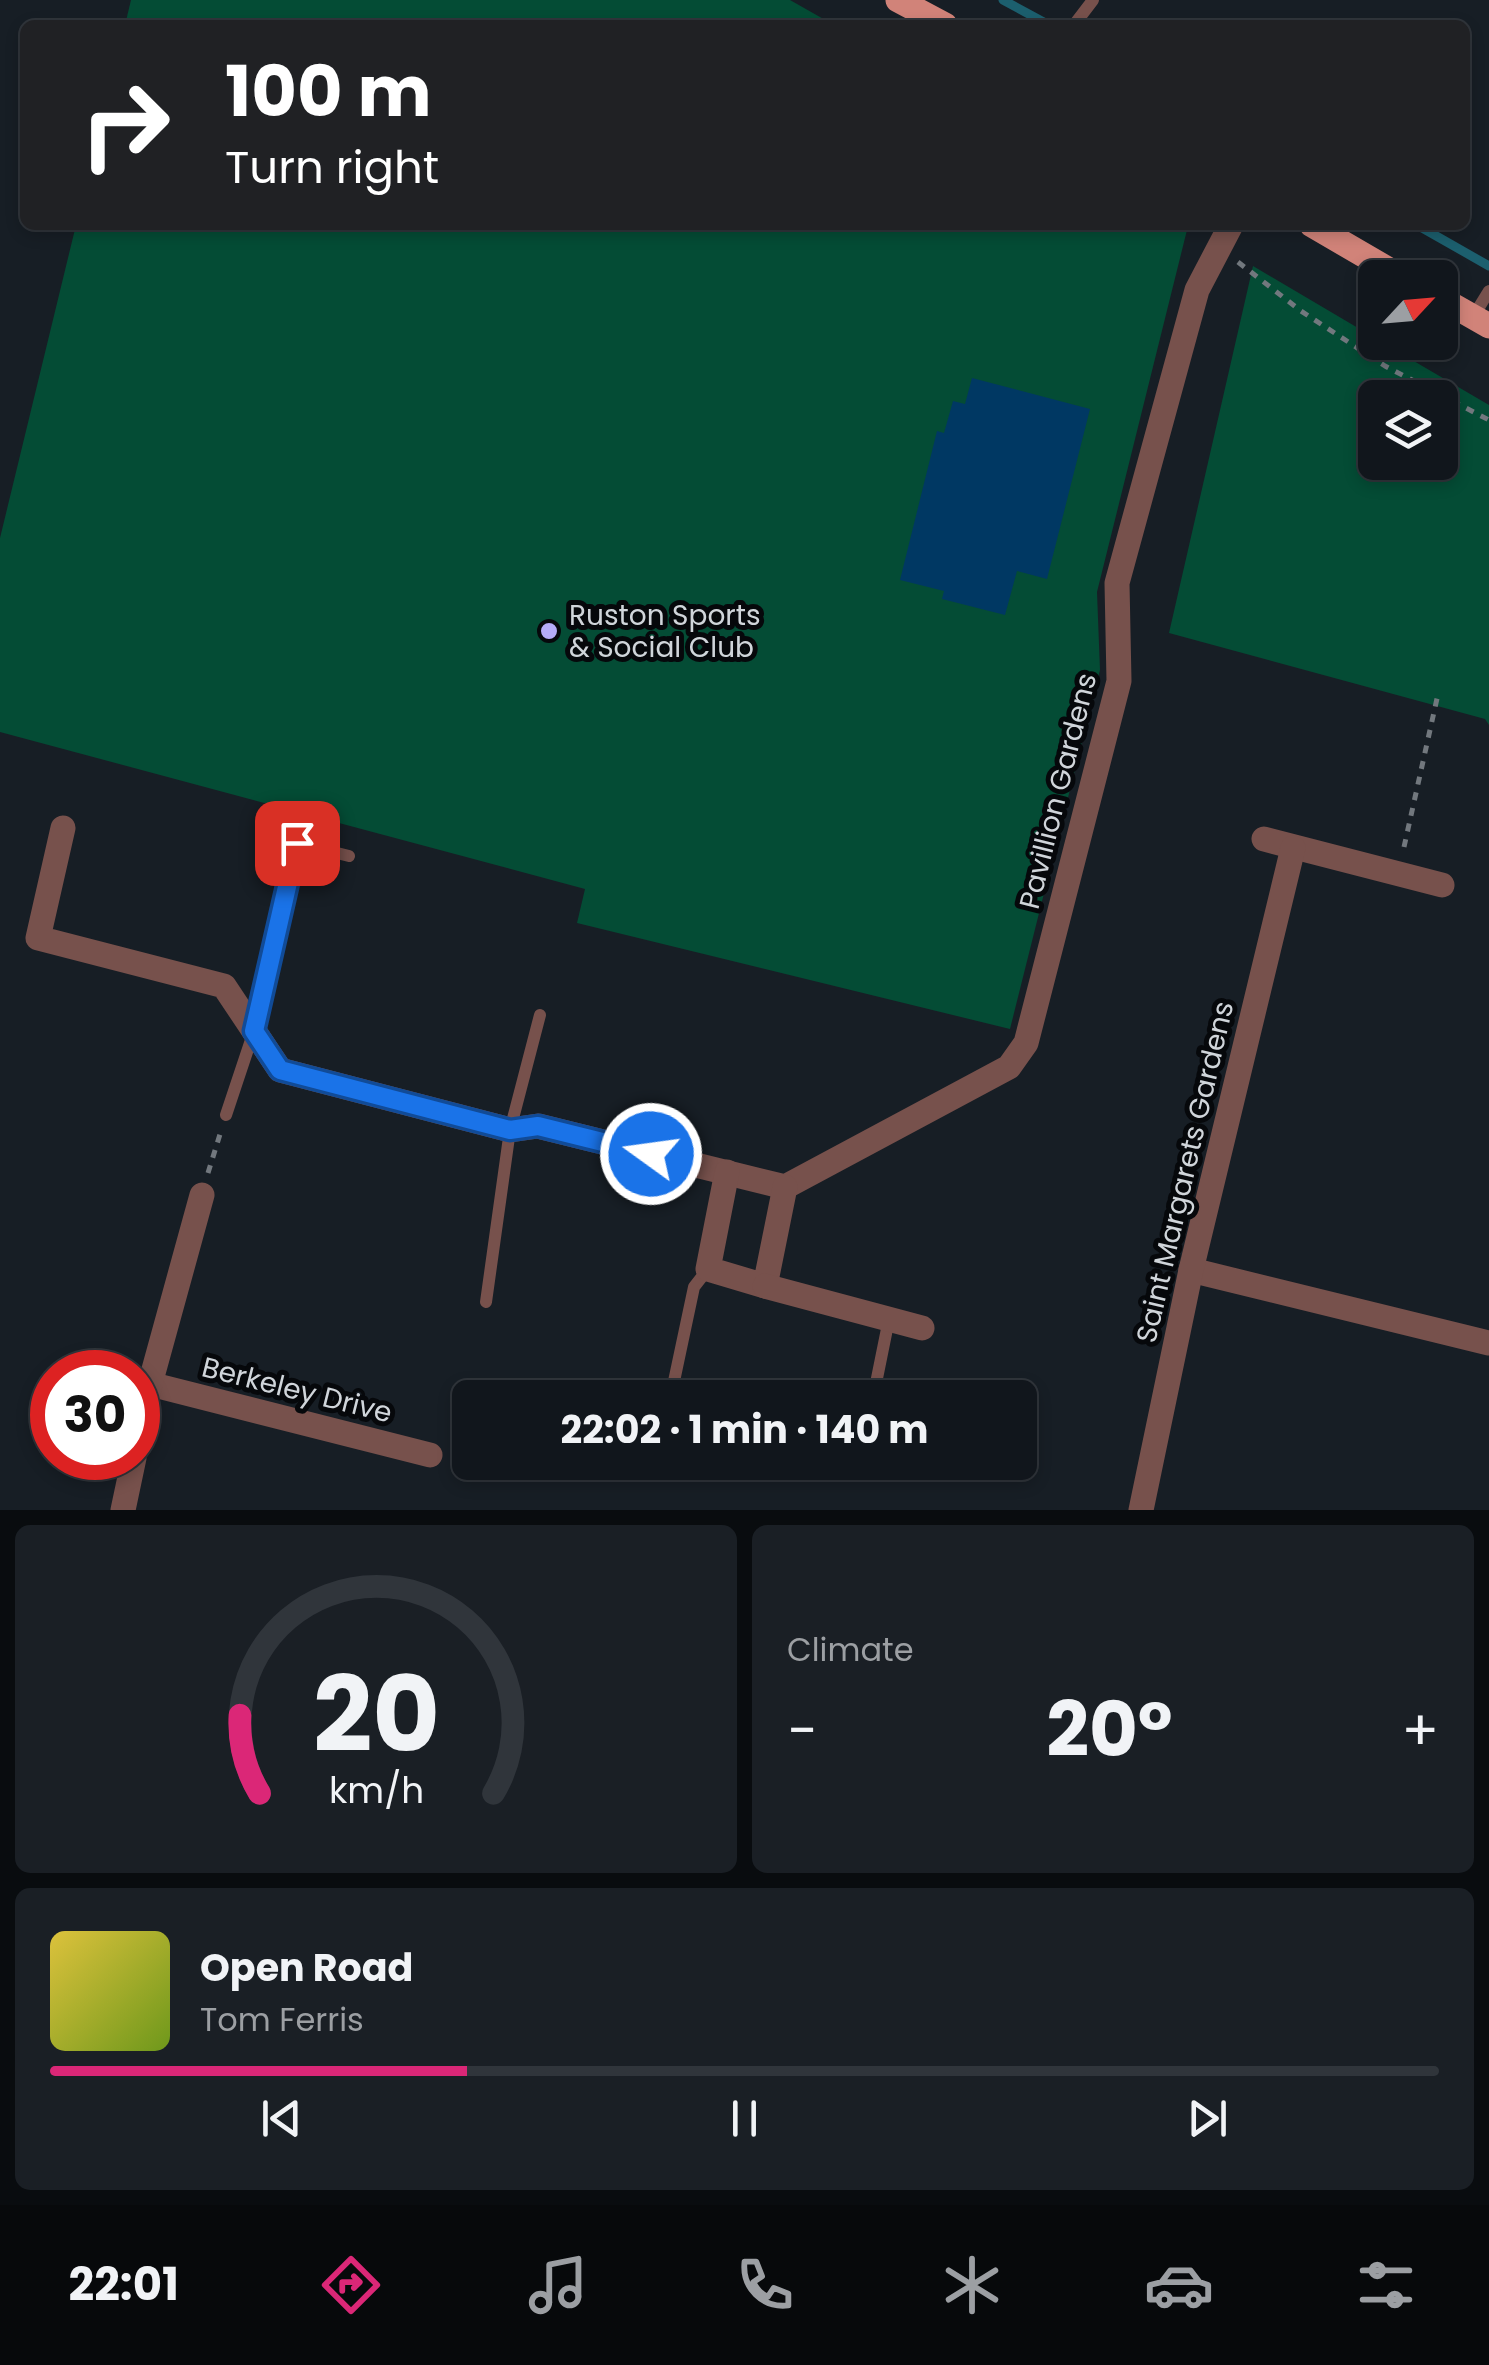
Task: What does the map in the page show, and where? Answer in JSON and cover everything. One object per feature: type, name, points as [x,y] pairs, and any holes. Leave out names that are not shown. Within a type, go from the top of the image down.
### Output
[{"type":"main road","points":[[898,0],[936,20]]},
{"type":"main road","points":[[1321,230],[1373,260]]},
{"type":"main road","points":[[1458,309],[1481,322]]},
{"type":"street","name":"Pavillion Gardens","points":[[785,1187],[1009,1067],[1026,1043],[1119,681],[1116,583],[1197,290],[1225,236]]},
{"type":"street","points":[[63,828],[38,938],[224,986],[280,1070],[510,1130],[538,1126],[785,1187],[765,1286]]},
{"type":"street","points":[[1264,839],[1442,886]]},
{"type":"street","name":"Saint Margarets Gardens","points":[[1141,1510],[1191,1270],[1293,848]]},
{"type":"street","points":[[727,1172],[708,1269],[922,1328]]},
{"type":"street","points":[[159,1350],[202,1195]]},
{"type":"street","points":[[1191,1270],[1489,1343]]},
{"type":"street","name":"Berkeley Drive","points":[[160,1386],[430,1454]]},
{"type":"street","points":[[124,1510],[130,1480]]},
{"type":"lane","points":[[1481,322],[1489,290]]},
{"type":"lane","points":[[226,1115],[254,1031],[297,843],[349,856]]},
{"type":"lane","points":[[486,1302],[510,1130],[540,1015]]},
{"type":"lane","points":[[674,1380],[694,1287],[708,1269]]},
{"type":"lane","points":[[876,1380],[889,1319]]},
{"type":"path","points":[[1225,236],[1301,310],[1386,366],[1489,420]]},
{"type":"path","points":[[1398,874],[1438,694]]},
{"type":"path","points":[[202,1195],[226,1115]]},
{"type":"green space","points":[[131,0],[790,0],[825,20],[126,20]]},
{"type":"green space","name":"Ruston Sports & Social Club","points":[[75,230],[1187,230],[1097,592],[1100,670],[1010,1029],[577,923],[585,889],[0,732],[0,538]]},
{"type":"green space","points":[[1253,266],[1358,328],[1358,360],[1412,360],[1446,380],[1358,380],[1358,480],[1458,480],[1458,387],[1489,405],[1489,725],[1485,719],[1169,633]]},
{"type":"building","points":[[972,378],[1090,409],[1047,579],[1017,571],[1005,615],[942,599],[944,591],[900,580],[937,431],[944,433],[953,401],[965,404]]},
{"type":"waterway","points":[[1003,0],[1040,20]]},
{"type":"waterway","points":[[1426,230],[1489,266]]},
{"type":"place","name":"Ruston Sports & Social Club","points":[[549,631]]},
{"type":"route","points":[[297,843],[254,1031],[280,1070],[510,1130],[538,1126],[651,1154]]}]
